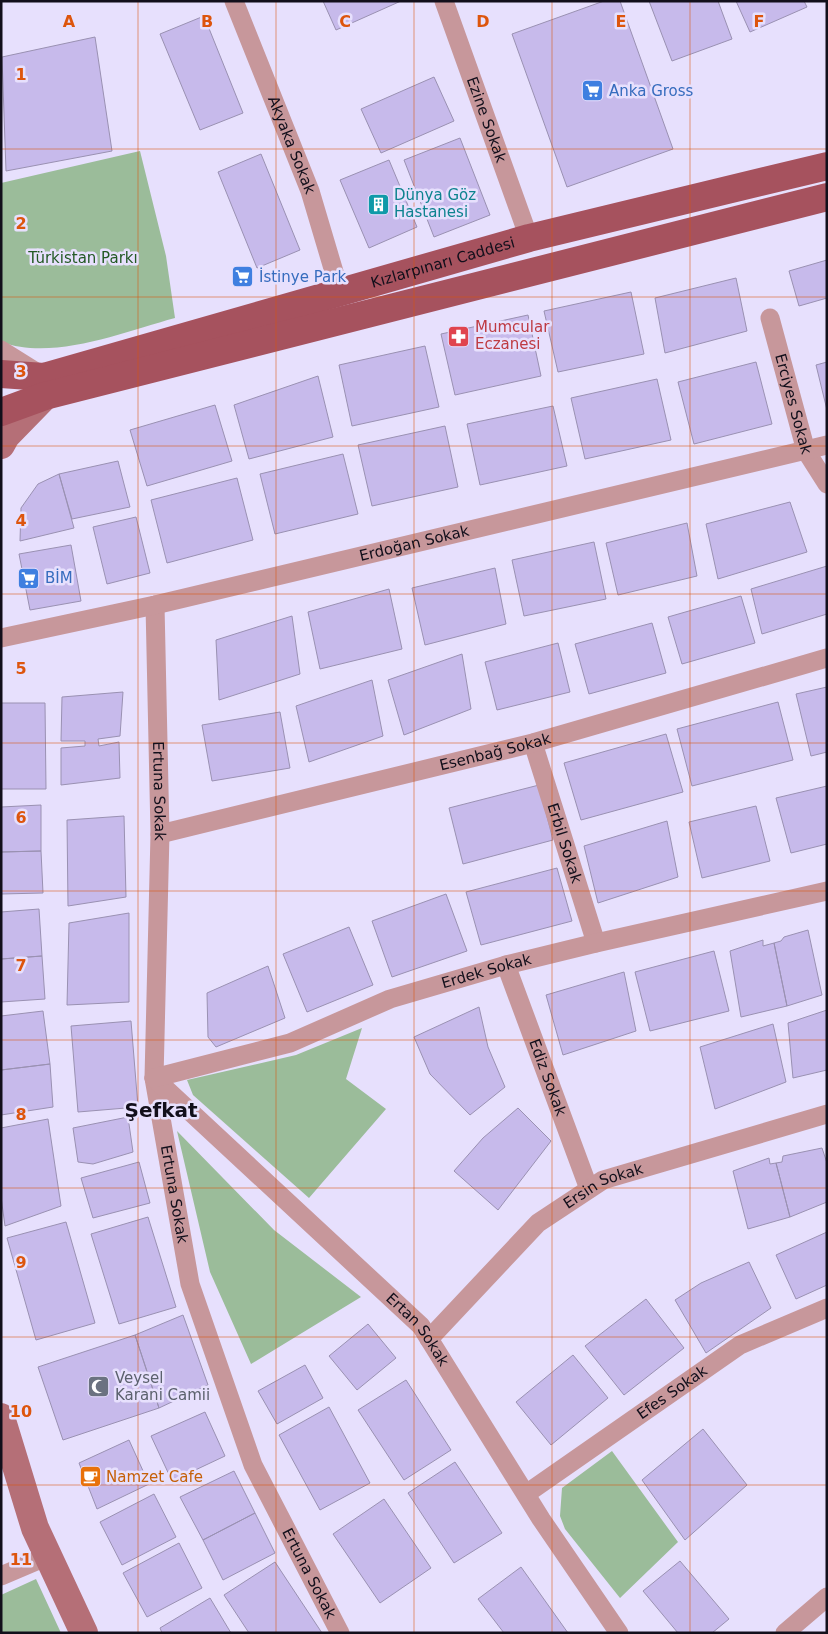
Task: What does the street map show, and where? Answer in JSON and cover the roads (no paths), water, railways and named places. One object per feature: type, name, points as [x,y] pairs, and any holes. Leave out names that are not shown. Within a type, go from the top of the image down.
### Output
[{"type":"main road","name":"Kızlarpınarı Caddesi","points":[[1,412],[44,387],[340,292],[529,238],[827,166]]},
{"type":"main road","name":"Kızlarpınarı Caddesi","points":[[1,374],[44,387],[827,196]]},
{"type":"main road","points":[[1,445],[44,387]]},
{"type":"main road","points":[[1,1417],[35,1528],[84,1633]]},
{"type":"street","name":"Akyaka Sokak","points":[[234,1],[310,191],[340,292]]},
{"type":"street","name":"Ezine Sokak","points":[[449,3],[529,238]]},
{"type":"street","name":"Erciyes Sokak","points":[[770,318],[806,451],[827,484]]},
{"type":"street","points":[[1,350],[44,387]]},
{"type":"street","name":"Erdoğan Sokak","points":[[1,638],[155,605],[827,445]]},
{"type":"street","name":"Ertuna Sokak","points":[[155,605],[160,834],[154,1078],[190,1284],[252,1465],[340,1633]]},
{"type":"street","name":"Esenbağ Sokak","points":[[160,834],[533,743],[827,658]]},
{"type":"street","name":"Erbil Sokak","points":[[533,743],[596,943]]},
{"type":"street","name":"Erdek Sokak","points":[[154,1078],[290,1043],[390,999],[506,965],[827,891]]},
{"type":"street","name":"Ediz Sokak","points":[[506,965],[589,1189]]},
{"type":"street","name":"Ertan Sokak","points":[[154,1078],[421,1326],[526,1494],[619,1633]]},
{"type":"street","name":"Ersin Sokak","points":[[429,1339],[538,1223],[603,1180],[826,1115]]},
{"type":"street","name":"Efes Sokak","points":[[526,1494],[740,1345],[827,1308]]},
{"type":"street","points":[[1,1576],[48,1556]]},
{"type":"street","points":[[784,1633],[827,1597]]},
{"type":"place","name":"Anka Gross","points":[[593,91]]},
{"type":"place","name":"Dünya Göz Hastanesi","points":[[378,204]]},
{"type":"place","name":"İstinye Park","points":[[243,277]]},
{"type":"place","name":"Mumcular Eczanesi","points":[[459,336]]},
{"type":"place","name":"BİM","points":[[29,578]]},
{"type":"place","name":"Veysel Karani Camii","points":[[99,1387]]},
{"type":"place","name":"Namzet Cafe","points":[[90,1477]]},
{"type":"district","name":"Şefkat","points":[[161,1110]]},
{"type":"park label","name":"Türkistan Parkı","points":[[83,258]]}]
